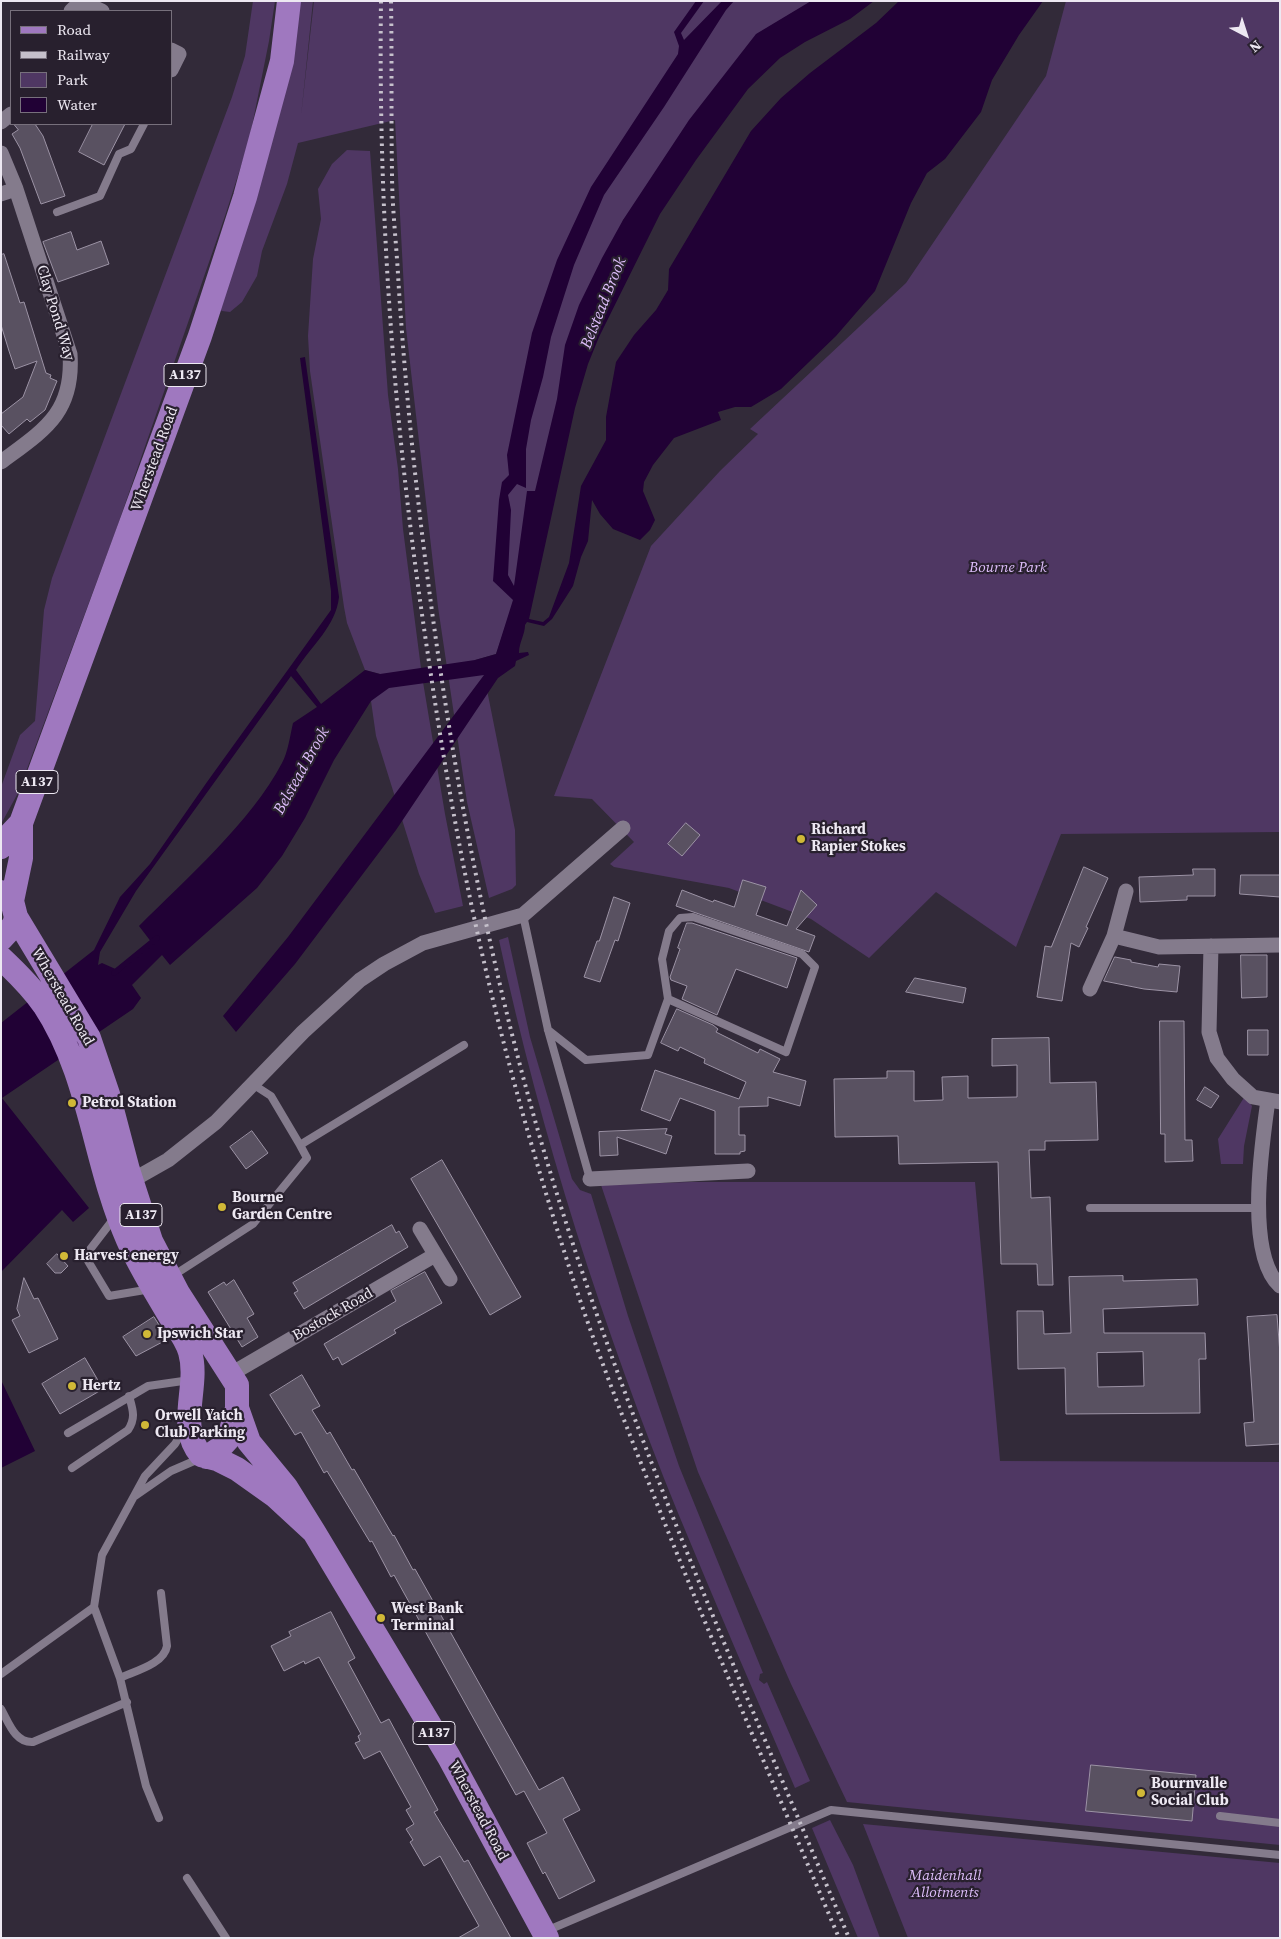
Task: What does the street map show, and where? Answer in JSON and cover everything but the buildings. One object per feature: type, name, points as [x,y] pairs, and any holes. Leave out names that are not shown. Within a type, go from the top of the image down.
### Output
[{"type":"main road","name":"Wherstead Road","points":[[21,823],[200,336],[242,207],[282,61],[289,1]]},
{"type":"main road","name":"A137","points":[[1,847],[4,841],[21,823]]},
{"type":"main road","name":"A137","points":[[1,939],[14,925],[10,903],[21,858],[21,823]]},
{"type":"main road","name":"Wherstead Road","points":[[10,903],[89,1038],[108,1094],[131,1181],[151,1240],[162,1283],[190,1352],[192,1380],[189,1416],[193,1444],[199,1453],[206,1457],[217,1459],[253,1479],[292,1510],[314,1532]]},
{"type":"main road","name":"Wherstead Road","points":[[1,958],[30,986],[44,1005],[69,1052],[86,1105],[106,1180],[128,1240],[231,1374],[237,1385],[237,1408],[228,1438],[219,1449],[206,1457]]},
{"type":"main road","name":"Wherstead Road","points":[[237,1408],[249,1442],[286,1487],[314,1532],[449,1757],[546,1935]]},
{"type":"street","points":[[72,10],[86,4],[100,10]]},
{"type":"street","points":[[172,50],[179,54],[172,68]]},
{"type":"street","name":"Clay Pond Way","points":[[1,153],[16,189],[70,354],[72,375],[57,415],[40,433],[4,454]]},
{"type":"street","points":[[1,194],[16,189]]},
{"type":"street","points":[[131,1181],[168,1160],[191,1144],[254,1085],[303,1032],[341,996],[384,964],[422,943],[523,915],[623,828]]},
{"type":"street","points":[[1090,990],[1114,936],[1126,891]]},
{"type":"street","points":[[1114,936],[1159,947],[1280,946]]},
{"type":"street","points":[[1211,946],[1209,1032],[1217,1058],[1233,1080],[1253,1097],[1274,1101],[1258,1172],[1259,1208],[1261,1247],[1274,1280],[1280,1286]]},
{"type":"street","points":[[590,1179],[748,1172]]},
{"type":"street","points":[[420,1229],[450,1279]]},
{"type":"street","name":"Bostock Road","points":[[231,1374],[435,1255]]},
{"type":"lane","points":[[57,212],[100,196],[119,154],[131,149],[143,125]]},
{"type":"lane","points":[[523,915],[548,1030],[590,1179]]},
{"type":"lane","points":[[548,1030],[586,1060],[648,1055],[668,999],[662,959],[669,931],[680,918],[693,917],[802,954],[815,968],[786,1052],[668,999]]},
{"type":"lane","points":[[300,1144],[464,1045]]},
{"type":"lane","points":[[118,1213],[85,1256],[109,1296],[162,1283],[253,1224],[307,1158],[271,1096],[254,1085]]},
{"type":"lane","points":[[1090,1208],[1259,1208]]},
{"type":"lane","points":[[68,1433],[148,1386],[192,1380]]},
{"type":"lane","points":[[72,1468],[128,1430],[133,1423],[129,1396]]},
{"type":"lane","points":[[159,1818],[146,1786],[120,1678],[94,1607],[102,1555],[145,1476],[175,1444],[182,1434],[189,1416]]},
{"type":"lane","points":[[133,1498],[171,1471],[206,1457]]},
{"type":"lane","points":[[120,1678],[154,1663],[162,1658],[166,1651],[161,1593]]},
{"type":"lane","points":[[1,1674],[94,1607]]},
{"type":"lane","points":[[1,1709],[20,1740],[27,1742],[42,1738],[127,1702]]},
{"type":"lane","points":[[546,1935],[831,1810],[1280,1855]]},
{"type":"lane","points":[[1220,1816],[1280,1823]]},
{"type":"lane","points":[[188,1878],[226,1938]]},
{"type":"green space","points":[[253,1],[275,1],[249,141],[225,216],[116,530],[18,793],[1,824],[1,787],[20,735],[35,721],[44,610],[52,578],[232,97],[245,56]]},
{"type":"green space","points":[[296,1],[313,1],[301,116],[314,1],[823,1],[623,220],[509,616],[496,654],[475,660],[484,675],[515,830],[516,885],[512,889],[489,898],[467,802],[438,607],[406,328],[395,120],[298,143],[287,184],[262,251],[257,276],[242,302],[230,312],[222,311],[214,306]]},
{"type":"green space","name":"Bourne Park","points":[[1066,1],[1280,1],[1280,832],[1061,834],[1016,947],[936,892],[869,958],[811,919],[729,888],[614,867],[610,864],[634,842],[592,799],[554,796],[651,546],[720,471],[758,434],[750,429],[906,283],[1046,76]]},
{"type":"green space","points":[[347,150],[370,151],[388,395],[398,469],[403,529],[422,676],[445,814],[463,906],[435,913],[419,874],[376,736],[371,701],[380,674],[365,670],[347,623],[310,371],[308,336],[313,259],[321,219],[318,189],[332,164]]},
{"type":"green space","points":[[508,937],[530,1037],[572,1179],[580,1190],[591,1194],[628,1316],[679,1466],[763,1673],[760,1674],[759,1680],[764,1684],[767,1682],[810,1781],[795,1788],[678,1513],[650,1443],[599,1302],[554,1159],[534,1086],[499,940]]},
{"type":"green space","points":[[1245,1096],[1252,1106],[1244,1146],[1243,1164],[1221,1164],[1218,1139]]},
{"type":"green space","points":[[691,1182],[975,1182],[1000,1461],[1280,1462],[1280,1845],[847,1802],[791,1684],[698,1472],[601,1185]]},
{"type":"green space","points":[[830,1820],[853,1865],[880,1938],[858,1938],[812,1828]]},
{"type":"green space","name":"Maidenhall Allotments","points":[[863,1824],[1280,1863],[1280,1938],[908,1938]]},
{"type":"water","points":[[696,1],[704,1],[681,33],[684,40],[722,1],[734,1],[726,10],[664,107],[604,195],[574,265],[551,337],[543,377],[531,420],[526,449],[526,488],[517,484],[508,495],[511,510],[508,575],[514,586],[527,491],[535,491],[557,399],[565,345],[579,305],[623,220],[689,120],[756,34],[811,1],[874,1],[850,19],[805,42],[780,58],[748,89],[696,160],[660,214],[599,337],[588,364],[575,408],[529,619],[543,622],[549,617],[569,563],[581,486],[606,440],[606,417],[616,362],[634,335],[656,310],[668,290],[669,269],[751,131],[781,98],[810,73],[876,23],[899,1],[1043,1],[1019,35],[992,80],[981,112],[945,159],[927,173],[911,203],[875,291],[836,336],[781,389],[751,407],[735,407],[718,412],[721,420],[674,438],[653,465],[644,482],[643,491],[655,520],[650,530],[640,540],[613,529],[600,514],[592,500],[588,541],[581,557],[573,586],[552,619],[544,626],[527,622],[525,625],[519,653],[528,652],[529,655],[516,661],[515,666],[498,678],[396,830],[295,964],[236,1032],[223,1016],[288,937],[484,675],[389,688],[371,701],[334,760],[305,818],[282,856],[257,888],[170,965],[162,955],[132,985],[141,998],[133,1009],[2,1098],[89,1208],[73,1222],[62,1210],[1,1272],[1,1023],[94,950],[120,897],[150,864],[331,610],[331,591],[300,358],[305,357],[339,597],[337,607],[328,627],[296,670],[321,704],[365,670],[380,674],[475,660],[496,654],[513,600],[493,581],[499,500],[502,482],[509,475],[507,455],[532,333],[557,260],[591,187],[678,54],[679,46],[674,32]],"holes":[[[291,676],[317,707],[293,723],[284,759],[269,785],[236,828],[139,926],[152,943],[120,971],[102,963],[98,965],[100,952],[136,891]]]},
{"type":"water","points":[[1,1380],[35,1451],[1,1468]]},
{"type":"waterway","name":"Belstead Brook","points":[[114,973],[157,938]]},
{"type":"railway","points":[[381,1],[382,165],[386,247],[391,329],[406,492],[437,717],[471,903],[491,992],[551,1211],[606,1373],[697,1603],[839,1938]]},
{"type":"railway","points":[[391,1],[393,198],[405,368],[417,494],[442,682],[455,761],[469,839],[502,994],[543,1148],[609,1349],[685,1547],[849,1938]]},
{"type":"place","name":"Richard Rapier Stokes","points":[[801,839]]},
{"type":"place","name":"Petrol Station","points":[[72,1103]]},
{"type":"place","name":"Bourne Garden Centre","points":[[222,1207]]},
{"type":"place","name":"Harvest energy","points":[[64,1256]]},
{"type":"place","name":"Ipswich Star","points":[[147,1334]]},
{"type":"place","name":"Hertz","points":[[72,1386]]},
{"type":"place","name":"Orwell Yatch Club Parking","points":[[145,1425]]},
{"type":"place","name":"West Bank Terminal","points":[[381,1618]]},
{"type":"place","name":"Bournvalle Social Club","points":[[1141,1793]]}]
